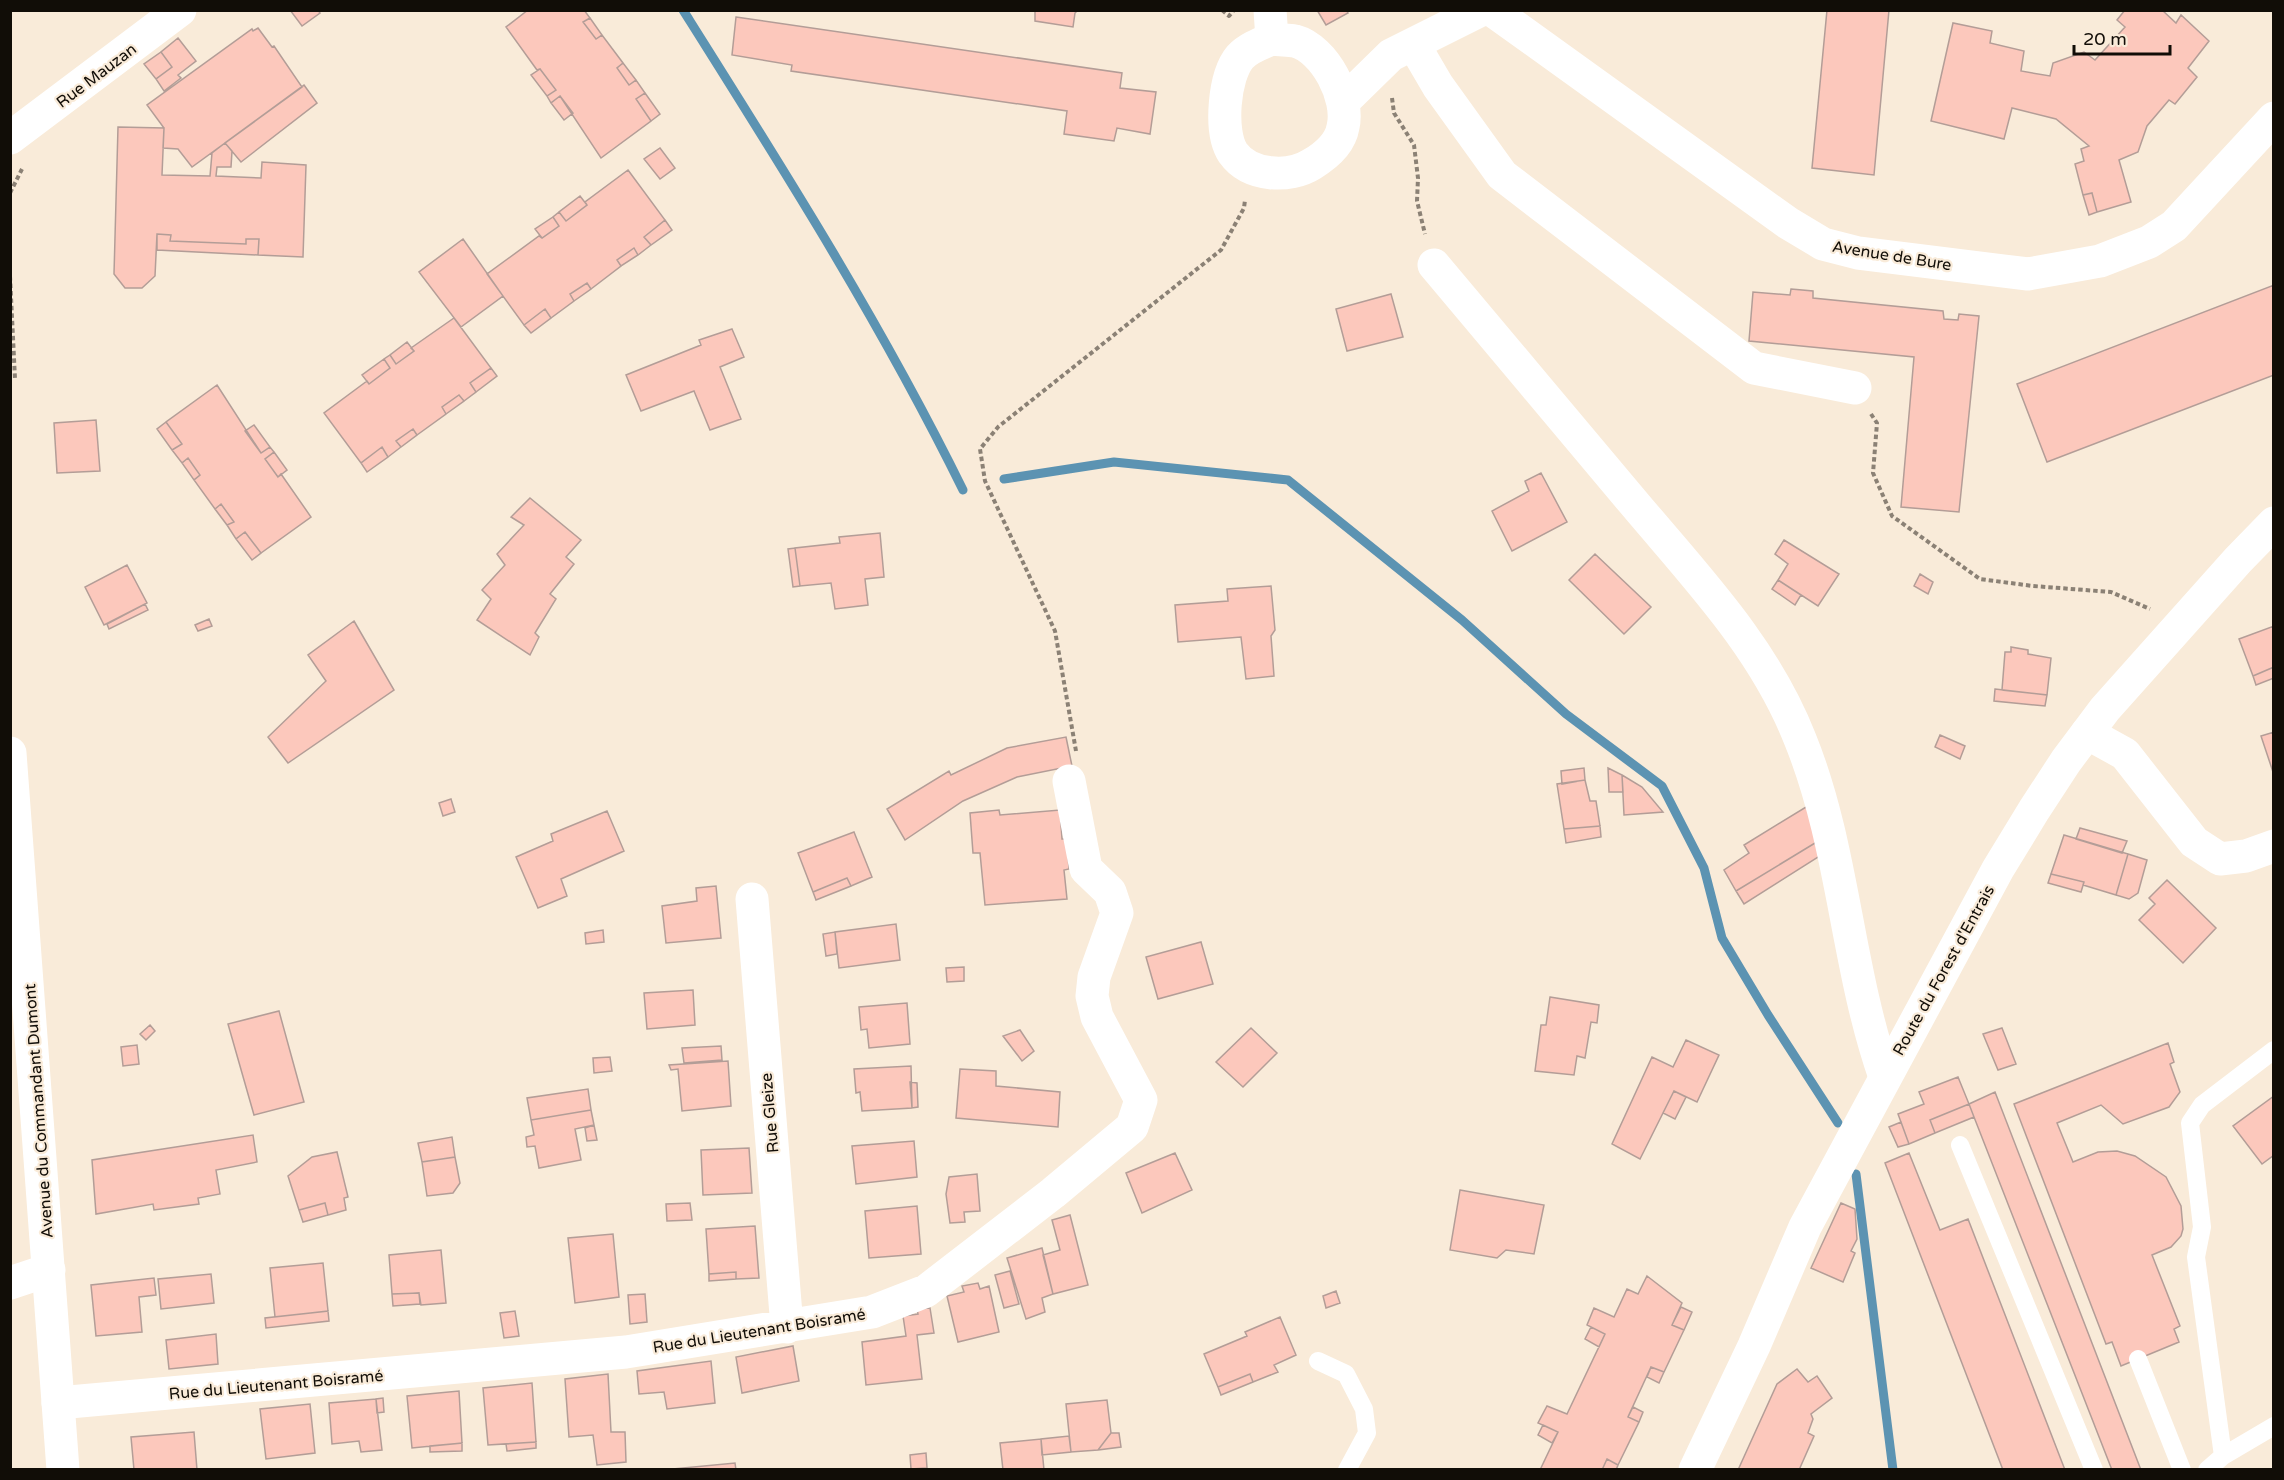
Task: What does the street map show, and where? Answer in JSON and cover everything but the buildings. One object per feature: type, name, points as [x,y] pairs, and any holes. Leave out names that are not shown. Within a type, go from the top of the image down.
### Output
[{"type":"street","name":"Rue Mauzan","points":[[10,138],[180,10]]},
{"type":"street","points":[[1343,102],[1403,50],[1481,10]]},
{"type":"street","name":"Avenue de Bure","points":[[1492,10],[1788,223],[1823,244],[1858,253],[2028,274],[2100,261],[2149,242],[2174,226],[2274,118]]},
{"type":"street","points":[[1271,25],[1316,55],[1335,78],[1343,102],[1342,134],[1333,148],[1305,169],[1286,173],[1267,173],[1250,167],[1233,153],[1227,134],[1227,84],[1240,56],[1256,45],[1271,25]]},
{"type":"street","points":[[1316,55],[1342,59],[1403,50]]},
{"type":"street","points":[[1403,50],[1438,86],[1502,175],[1754,368],[1855,388]]},
{"type":"street","points":[[1434,265],[1734,621],[1777,687],[1800,738],[1822,799],[1858,984],[1885,1077]]},
{"type":"street","name":"Route du Forest d'Entrais","points":[[1695,1470],[1754,1346],[1805,1227],[1998,869],[2066,761],[2087,733],[2178,626],[2274,523]]},
{"type":"street","points":[[2087,733],[2125,754],[2194,842],[2220,859],[2246,856],[2274,846]]},
{"type":"street","name":"Avenue du Commandant Dumont","points":[[10,753],[18,930],[49,1270],[63,1470]]},
{"type":"street","name":"Rue du Lieutenant Boisramé","points":[[58,1403],[626,1352],[872,1312],[926,1291],[1053,1193],[1132,1127],[1141,1101],[1097,1017],[1092,996],[1094,977],[1117,913],[1110,892],[1086,869],[1069,780]]},
{"type":"street","name":"Rue Gleize","points":[[752,899],[787,1327]]},
{"type":"street","points":[[10,1283],[49,1270]]},
{"type":"lane","points":[[2223,1456],[2196,1257],[2202,1227],[2190,1123],[2202,1105],[2274,1050]]},
{"type":"lane","points":[[1960,1145],[2094,1470]]},
{"type":"lane","points":[[2138,1359],[2182,1470]]},
{"type":"lane","points":[[1318,1361],[1346,1374],[1364,1409],[1367,1433],[1347,1470]]},
{"type":"lane","points":[[2207,1470],[2223,1456],[2274,1426]]},
{"type":"path","points":[[1222,10],[1228,16],[1234,10]]},
{"type":"path","points":[[1391,93],[1394,113],[1414,145],[1418,178],[1416,201],[1434,265]]},
{"type":"path","points":[[1069,780],[1078,764],[1055,631],[985,481],[980,449],[998,427],[1221,250],[1244,208],[1250,167]]},
{"type":"path","points":[[10,276],[15,379]]},
{"type":"path","points":[[1855,388],[1877,423],[1873,473],[1892,516],[1980,579],[2033,586],[2111,591],[2156,612],[2178,626]]},
{"type":"waterway","points":[[683,10],[829,246],[899,367],[963,490]]},
{"type":"waterway","points":[[1004,479],[1114,462],[1288,480],[1462,620],[1566,714],[1662,786],[1704,868],[1722,938],[1768,1015],[1838,1123]]},
{"type":"waterway","points":[[1856,1174],[1893,1470]]}]
